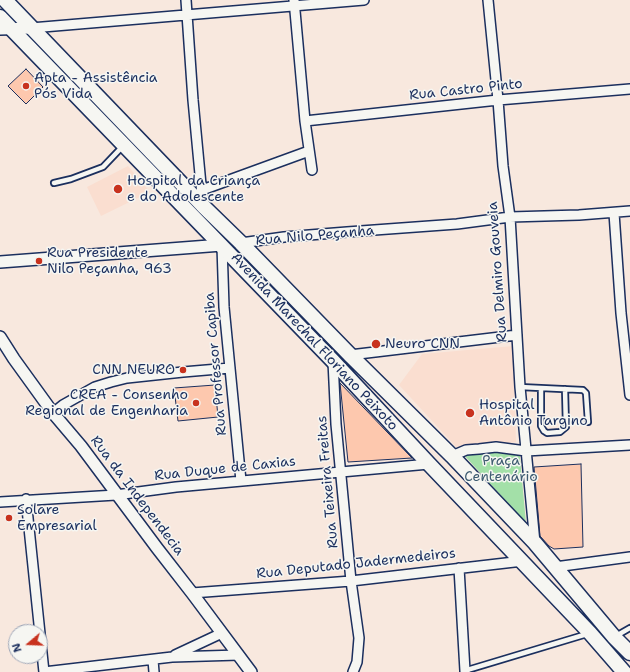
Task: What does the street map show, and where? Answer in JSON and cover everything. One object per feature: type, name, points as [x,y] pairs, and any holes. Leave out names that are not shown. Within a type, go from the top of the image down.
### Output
[{"type":"main road","name":"Avenida Marechal Floriano Peixoto","points":[[5,0],[203,206],[452,456],[535,543],[614,637],[630,653]]},
{"type":"main road","name":"Avenida Marechal Floriano Peixoto","points":[[0,17],[6,28],[125,145],[333,361],[429,464],[523,561],[624,672]]},
{"type":"main road","name":"Rua Nilo Peçanha","points":[[222,245],[241,243]]},
{"type":"street","points":[[186,0],[193,100],[203,206]]},
{"type":"street","points":[[6,28],[31,28],[187,15],[294,3],[364,0]]},
{"type":"street","name":"Rua Delmiro Gouveia","points":[[488,0],[503,166],[510,217],[520,387],[535,543]]},
{"type":"street","points":[[294,3],[305,120],[312,170]]},
{"type":"street","name":"Rua Castro Pinto","points":[[305,120],[498,100],[630,89]]},
{"type":"street","points":[[202,190],[309,151]]},
{"type":"street","name":"Rua Nilo Peçanha","points":[[241,243],[284,237],[457,224],[510,217],[630,211]]},
{"type":"street","points":[[614,213],[621,313],[630,395]]},
{"type":"street","name":"Rua Nilo Peçanha","points":[[0,262],[222,245]]},
{"type":"street","name":"Rua Professor Capiba","points":[[222,245],[224,307],[241,481]]},
{"type":"street","points":[[350,355],[517,335]]},
{"type":"street","name":"Rua da Independecia","points":[[0,337],[14,359],[54,413],[251,672]]},
{"type":"street","name":"Rua Teixeira Freitas","points":[[333,361],[336,424],[358,638],[357,662],[353,672]]},
{"type":"street","points":[[54,413],[63,405],[95,387],[111,382],[127,378],[230,368]]},
{"type":"street","points":[[452,456],[466,450],[479,448],[526,451],[630,445]]},
{"type":"street","name":"Rua Duque de Caxias","points":[[0,502],[26,499],[116,495],[176,487],[429,464]]},
{"type":"street","points":[[26,499],[44,672],[172,657],[239,655]]},
{"type":"street","points":[[555,567],[630,557]]},
{"type":"street","name":"Rua Deputado Jadermedeiros","points":[[192,593],[351,581],[523,561]]},
{"type":"street","points":[[459,568],[463,671]]},
{"type":"street","points":[[172,657],[222,633]]},
{"type":"street","points":[[153,660],[154,672]]},
{"type":"lane","points":[[54,183],[71,179],[103,167],[125,145]]},
{"type":"lane","points":[[520,387],[584,390],[586,393],[588,422]]},
{"type":"lane","points":[[541,388],[541,426],[546,432],[560,432],[566,427],[565,390]]},
{"type":"lane","points":[[614,637],[630,628]]},
{"type":"lane","points":[[463,671],[590,633]]},
{"type":"shaded area","name":"Hospital da Criança e do Adolescente","points":[[128,166],[150,192],[101,216],[87,187]]},
{"type":"shaded area","name":"Hospital Antônio Targino","points":[[513,346],[516,442],[459,450],[399,385],[422,354]]},
{"type":"green space","name":"Praça Centenário","points":[[519,447],[526,523],[463,454]]},
{"type":"building","name":"Apta - Assistência Pós Vida","points":[[26,69],[43,87],[26,104],[8,86]]},
{"type":"building","points":[[340,383],[412,458],[348,462]]},
{"type":"building","name":"CREA - Consenho Regional de Engenharia","points":[[215,385],[218,417],[178,421],[174,388]]},
{"type":"building","points":[[581,464],[583,547],[554,549],[549,546],[540,536],[534,467]]},
{"type":"place","name":"Apta - Assistência Pós Vida","points":[[26,86]]},
{"type":"place","name":"Hospital da Criança e do Adolescente","points":[[118,189]]},
{"type":"place","name":"Rua Presidente Nilo Peçanha, 963","points":[[39,261]]},
{"type":"place","name":"Neuro CNN","points":[[376,344]]},
{"type":"place","name":"CNN NEURO","points":[[183,370]]},
{"type":"place","name":"CREA - Consenho Regional de Engenharia","points":[[196,403]]},
{"type":"place","name":"Hospital Antônio Targino","points":[[470,413]]},
{"type":"place","name":"Solare Empresarial","points":[[9,518]]}]
